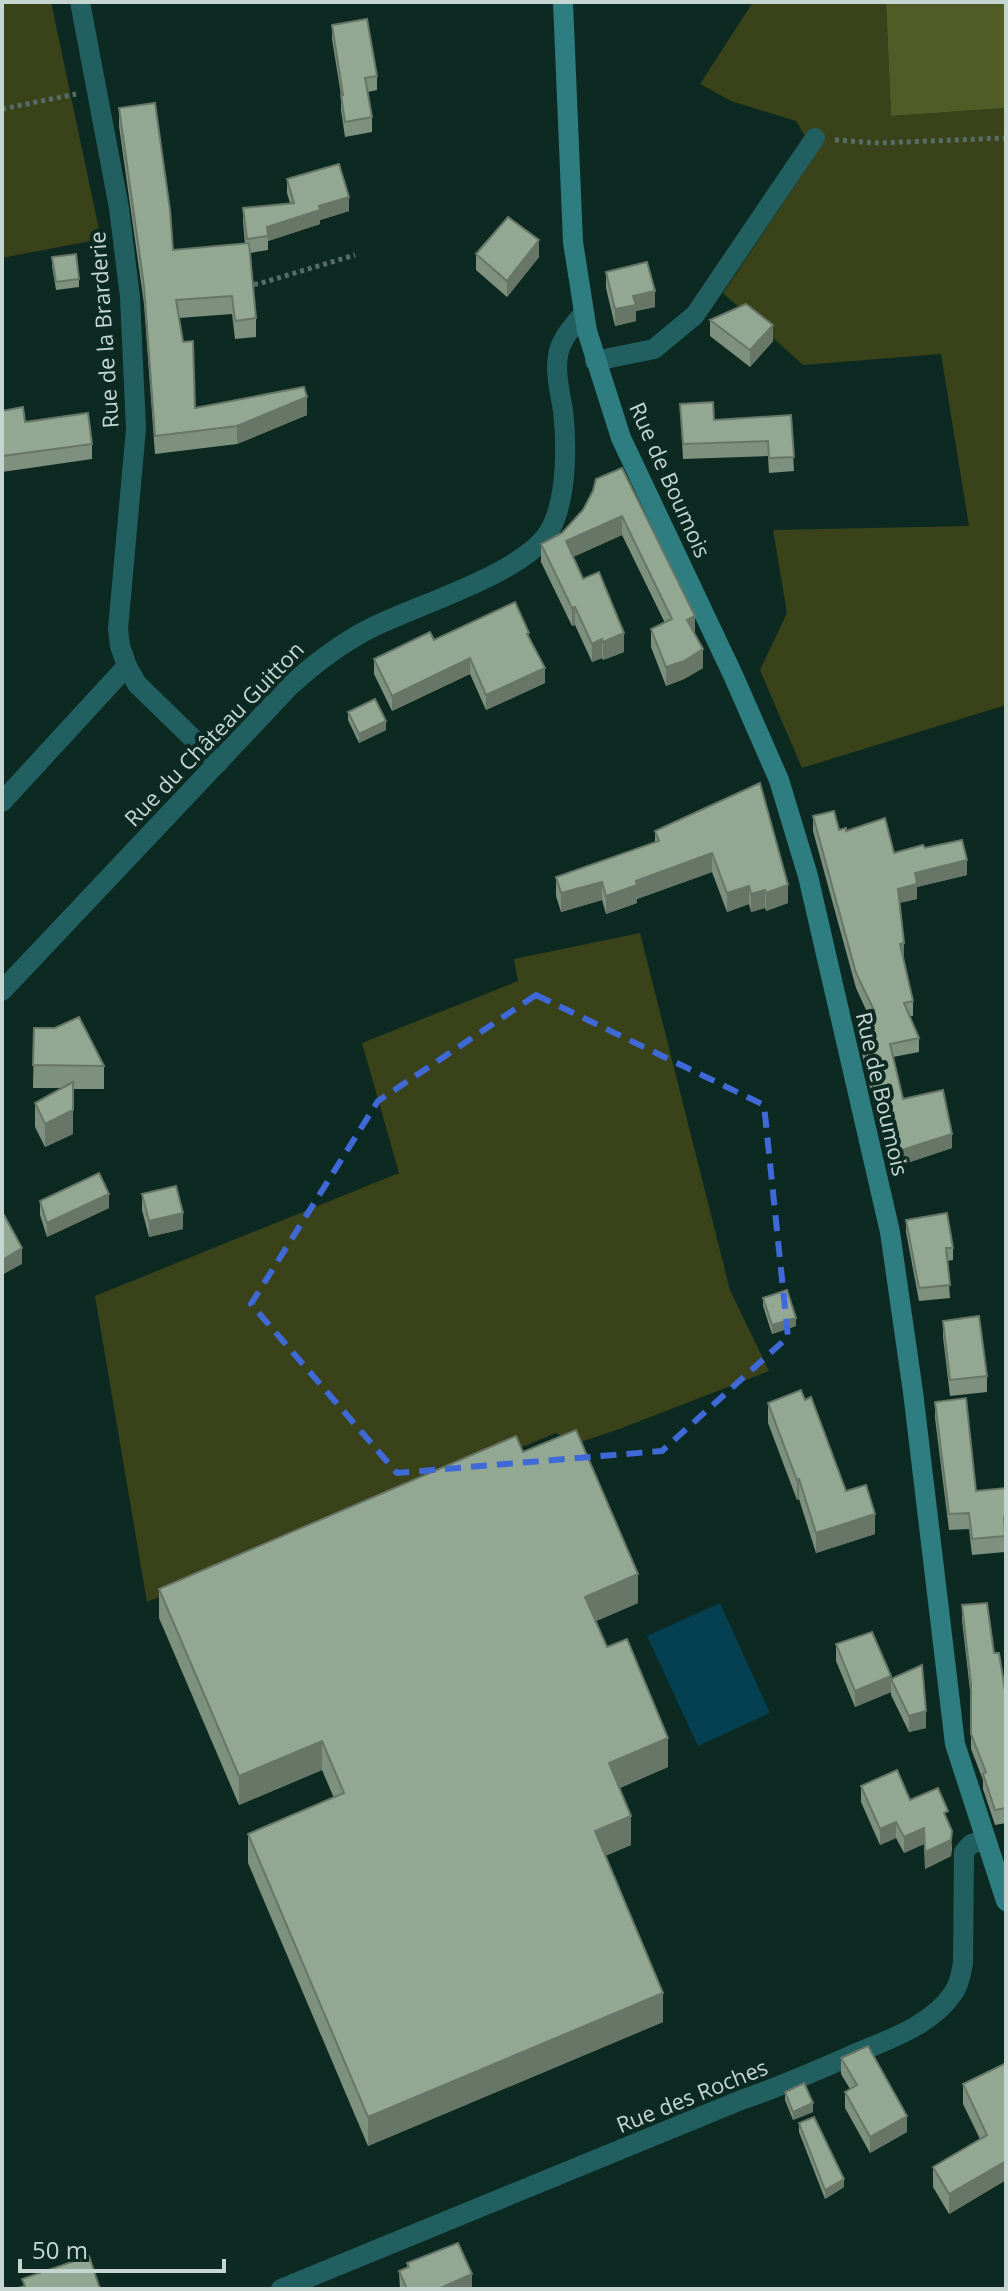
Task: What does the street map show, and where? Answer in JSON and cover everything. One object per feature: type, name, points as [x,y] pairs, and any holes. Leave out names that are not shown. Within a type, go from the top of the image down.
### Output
[{"type":"street","name":"Rue de la Brarderie","points":[[80,2],[119,208],[130,297],[136,429],[118,629],[120,646],[137,684],[218,763]]},
{"type":"street","name":"Rue de Boumois","points":[[563,2],[573,242],[585,323],[621,438],[779,780],[808,876],[890,1232],[913,1392],[955,1744],[1006,1901]]},
{"type":"street","points":[[595,361],[654,349],[695,315],[815,138]]},
{"type":"street","name":"Rue du Château Guitton","points":[[2,991],[290,686],[322,657],[370,628],[504,569],[529,552],[549,531],[562,494],[566,438],[558,354],[570,330],[585,323]]},
{"type":"street","points":[[2,802],[127,666]]},
{"type":"street","name":"Rue des Roches","points":[[281,2289],[741,2100],[783,2086],[915,2027],[938,2010],[954,1993],[960,1980],[963,1963],[964,1852],[971,1844],[985,1840]]},
{"type":"path","points":[[2,109],[96,89]]},
{"type":"path","points":[[815,138],[879,143],[1006,138]]},
{"type":"path","points":[[243,286],[355,255]]},
{"type":"highlighted area","points":[[536,995],[764,1105],[788,1337],[662,1451],[397,1473],[251,1304],[378,1101]]},
{"type":"green space","points":[[2,2],[51,2],[101,239],[2,258]]},
{"type":"green space","points":[[753,2],[886,2],[891,116],[1006,108],[1006,705],[802,768],[760,670],[787,613],[773,530],[969,526],[941,354],[803,365],[723,293],[816,154],[796,121],[731,101],[700,84]]},
{"type":"green space","points":[[886,2],[1006,2],[1006,108],[891,116]]},
{"type":"green space","points":[[640,933],[730,1290],[769,1371],[575,1444],[556,1433],[147,1602],[95,1296],[399,1173],[362,1043],[518,981],[514,959]]},
{"type":"water","points":[[720,1603],[770,1713],[698,1746],[647,1636]]},
{"type":"building","points":[[367,19],[377,76],[365,78],[372,117],[345,122],[332,25]]},
{"type":"building","points":[[155,103],[173,250],[249,243],[256,318],[235,321],[232,296],[176,300],[183,342],[193,341],[195,408],[304,387],[307,397],[237,426],[155,436],[144,286],[119,108]]},
{"type":"building","points":[[339,164],[349,197],[267,227],[268,236],[247,239],[243,208],[294,203],[287,179]]},
{"type":"building","points":[[508,217],[539,240],[507,281],[476,254]]},
{"type":"building","points":[[76,254],[79,279],[56,282],[52,257]]},
{"type":"building","points":[[647,262],[655,291],[633,296],[636,305],[615,309],[606,272]]},
{"type":"building","points":[[746,304],[773,325],[750,350],[710,320]]},
{"type":"building","points":[[713,402],[714,420],[791,415],[794,457],[769,458],[768,441],[683,444],[680,404]]},
{"type":"building","points":[[23,407],[25,422],[88,413],[92,444],[2,456],[2,411]]},
{"type":"building","points":[[622,468],[695,616],[687,620],[703,649],[684,661],[666,667],[651,629],[672,619],[622,516],[566,541],[583,579],[599,572],[624,633],[603,642],[602,639],[592,644],[541,544],[562,533],[583,510],[596,479]]},
{"type":"building","points":[[515,602],[545,668],[486,695],[470,658],[392,696],[374,659],[430,632],[434,640]]},
{"type":"building","points":[[375,699],[386,721],[359,734],[348,712]]},
{"type":"building","points":[[760,783],[788,885],[766,893],[765,890],[751,894],[749,886],[727,893],[712,853],[636,881],[637,885],[606,896],[602,882],[561,893],[556,877],[659,841],[655,831]]},
{"type":"building","points":[[834,811],[839,830],[846,828],[846,831],[885,818],[894,853],[923,845],[925,848],[962,840],[967,860],[915,873],[917,884],[898,889],[904,943],[900,944],[913,1001],[904,1003],[919,1038],[890,1044],[903,1099],[943,1090],[952,1134],[889,1154],[856,1014],[874,1010],[856,973],[813,816]]},
{"type":"building","points":[[79,1017],[104,1066],[33,1065],[34,1028],[55,1028]]},
{"type":"building","points":[[73,1082],[73,1110],[45,1124],[35,1103]]},
{"type":"building","points":[[99,1173],[109,1194],[47,1223],[40,1201]]},
{"type":"building","points":[[176,1186],[183,1213],[149,1221],[142,1194]]},
{"type":"building","points":[[947,1213],[953,1248],[946,1248],[950,1285],[919,1288],[906,1220]]},
{"type":"building","points":[[2,1216],[22,1248],[2,1260]]},
{"type":"building","points":[[787,1290],[796,1318],[772,1325],[763,1298]]},
{"type":"building","points":[[979,1316],[987,1376],[950,1380],[943,1321]]},
{"type":"building","points":[[801,1390],[805,1400],[811,1397],[846,1491],[866,1485],[875,1514],[816,1533],[799,1479],[768,1403]]},
{"type":"building","points":[[966,1398],[976,1491],[1006,1488],[1005,1536],[972,1539],[969,1513],[949,1514],[935,1402]]},
{"type":"building","points":[[576,1430],[638,1574],[585,1597],[607,1647],[627,1639],[668,1738],[609,1763],[631,1816],[595,1831],[663,1993],[368,2117],[248,1834],[344,1793],[322,1741],[239,1776],[159,1589],[516,1436],[523,1452]]},
{"type":"building","points":[[987,1603],[994,1653],[999,1653],[1006,1697],[1006,1808],[995,1810],[983,1774],[986,1772],[971,1734],[971,1684],[962,1605]]},
{"type":"building","points":[[872,1632],[891,1676],[855,1691],[836,1644]]},
{"type":"building","points":[[922,1665],[926,1711],[909,1716],[891,1679]]},
{"type":"building","points":[[897,1770],[910,1800],[938,1788],[948,1811],[944,1813],[952,1831],[951,1840],[925,1852],[924,1828],[904,1837],[896,1822],[880,1829],[861,1786]]},
{"type":"building","points":[[868,2046],[907,2116],[870,2137],[845,2092],[857,2085],[841,2058]]},
{"type":"building","points":[[1006,2063],[1006,2161],[949,2194],[933,2167],[987,2135],[963,2084]]},
{"type":"building","points":[[804,2083],[813,2103],[793,2112],[785,2092]]},
{"type":"building","points":[[814,2117],[844,2179],[825,2190],[799,2123]]},
{"type":"building","points":[[458,2243],[472,2274],[438,2289],[407,2289],[399,2271],[409,2267],[407,2263]]},
{"type":"building","points":[[89,2256],[100,2289],[15,2289],[25,2286],[22,2279]]}]
